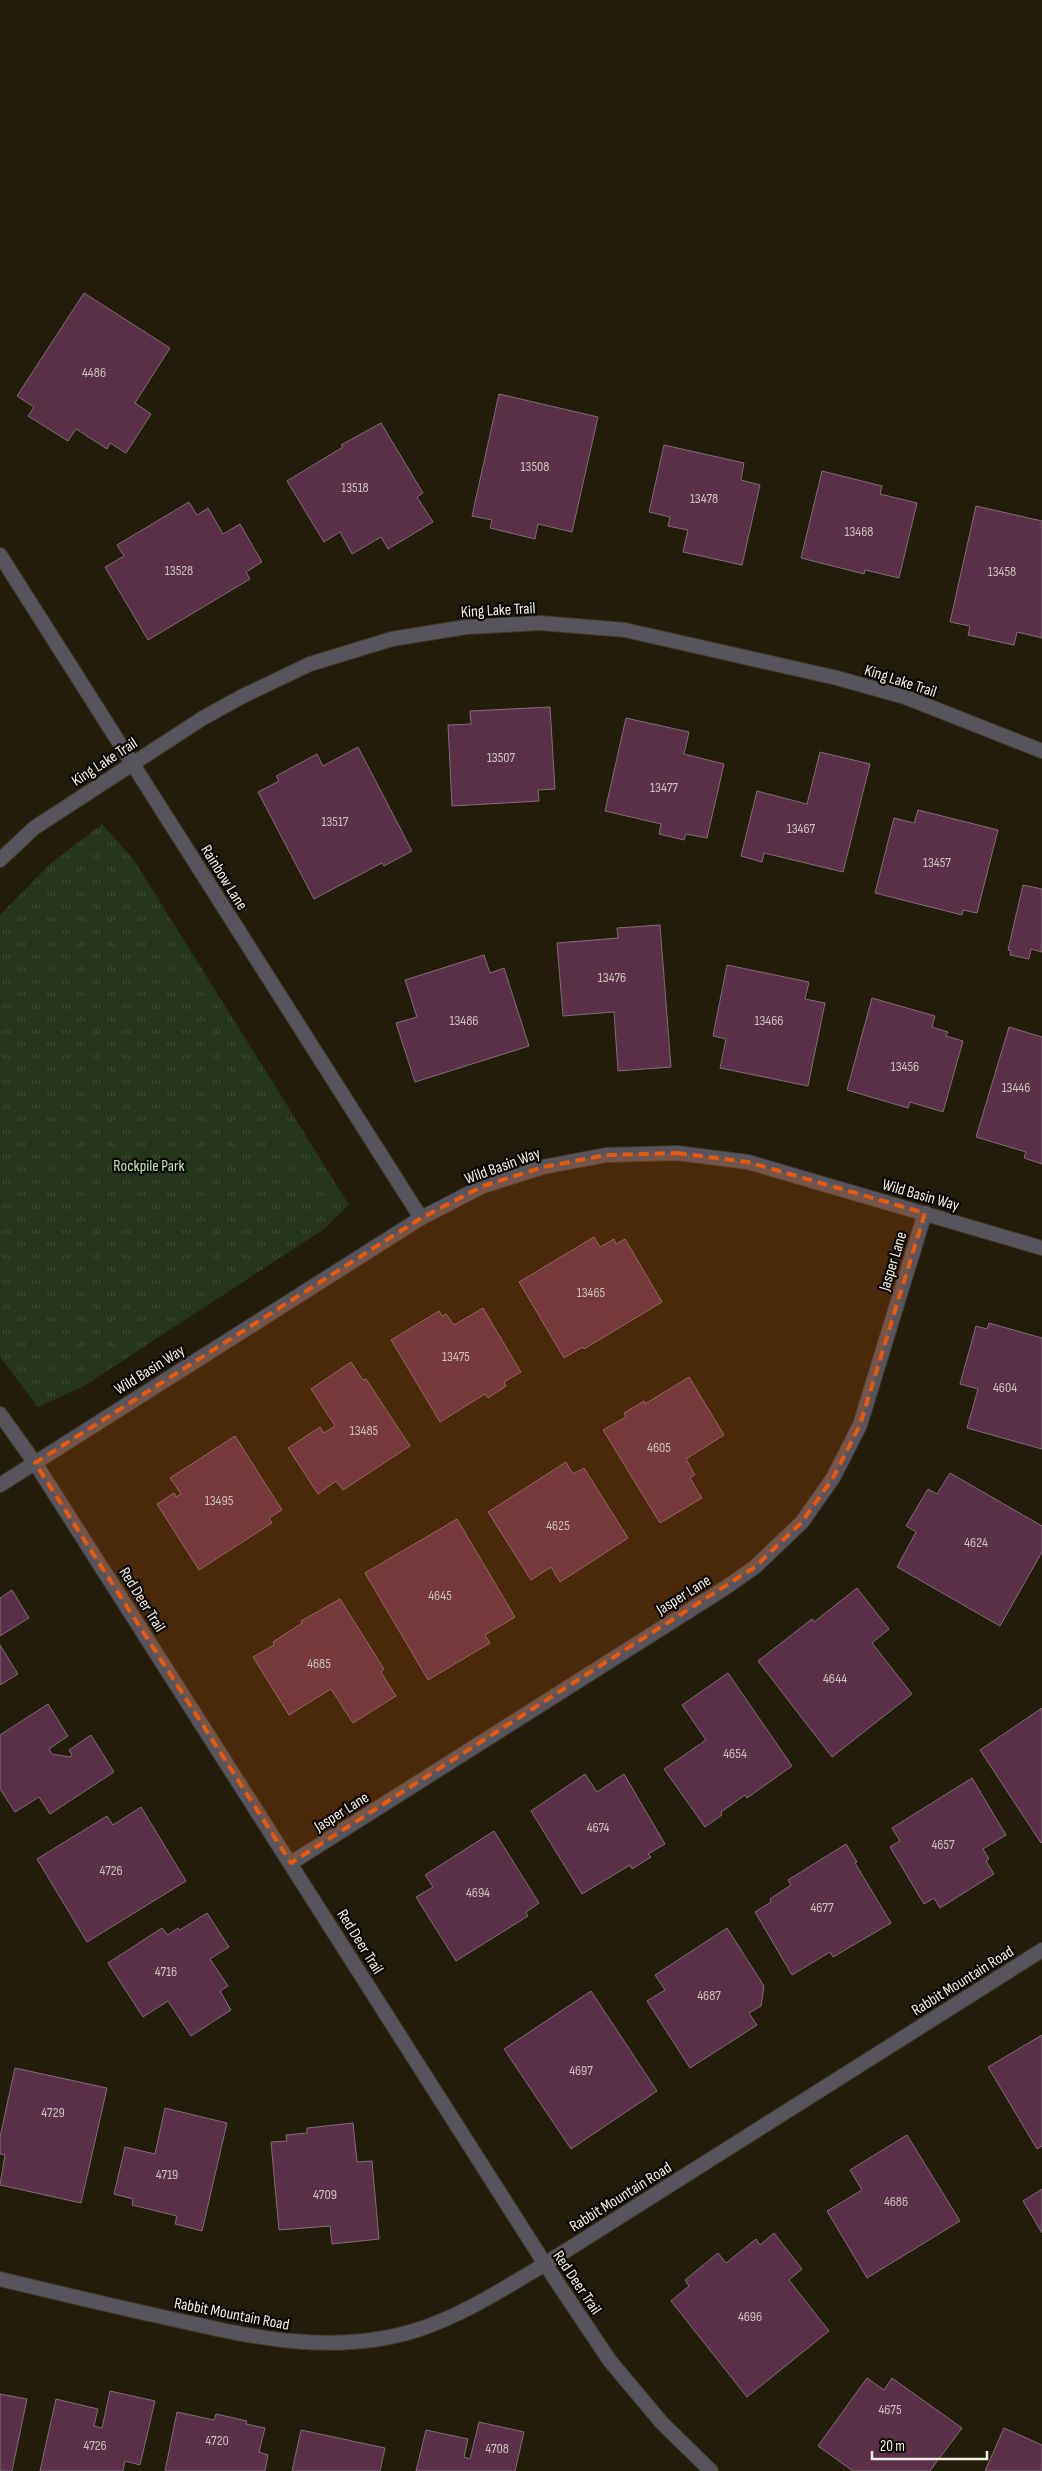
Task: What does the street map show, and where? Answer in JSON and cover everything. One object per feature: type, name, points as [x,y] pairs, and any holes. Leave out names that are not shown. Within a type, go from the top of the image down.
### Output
[{"type":"street","name":"Rainbow Lane","points":[[0,555],[420,1218]]},
{"type":"street","name":"King Lake Trail","points":[[0,860],[34,828],[203,718],[243,696],[310,664],[392,639],[466,627],[540,624],[625,630],[837,678],[905,697],[1042,751]]},
{"type":"street","name":"Wild Basin Way","points":[[35,1462],[420,1218],[483,1186],[544,1167],[606,1156],[677,1153],[748,1162],[1042,1248]]},
{"type":"street","name":"Jasper Lane","points":[[291,1863],[725,1588],[755,1567],[802,1522],[833,1478],[860,1425],[924,1213]]},
{"type":"street","name":"Red Deer Trail","points":[[0,1414],[35,1462],[545,2264],[610,2361],[662,2423],[711,2471]]},
{"type":"street","points":[[0,1485],[35,1462]]},
{"type":"street","name":"Rabbit Mountain Road","points":[[0,2280],[246,2336],[298,2343],[358,2342],[424,2327],[471,2309],[545,2264],[1042,1950]]},
{"type":"highlighted area","points":[[677,1153],[748,1162],[925,1213],[860,1425],[833,1478],[802,1522],[755,1567],[725,1588],[291,1863],[35,1463],[421,1218],[483,1186],[543,1167],[606,1155]]},
{"type":"green space","name":"Rockpile Park","points":[[102,824],[134,860],[349,1205],[324,1229],[84,1386],[38,1407],[0,1357],[0,915],[50,864]]},
{"type":"building","points":[[84,293],[170,348],[135,403],[151,414],[126,453],[110,443],[107,449],[76,429],[68,441],[28,416],[34,407],[17,396]]},
{"type":"building","points":[[499,394],[598,417],[572,532],[538,524],[535,539],[490,528],[492,520],[472,516]]},
{"type":"building","points":[[381,423],[423,493],[417,497],[433,522],[388,549],[381,537],[352,554],[340,532],[324,542],[287,481],[343,447],[341,445]]},
{"type":"building","points":[[664,445],[744,463],[741,480],[760,485],[742,565],[683,552],[688,530],[668,526],[670,517],[649,512]]},
{"type":"building","points":[[822,471],[882,486],[880,494],[917,503],[899,578],[865,570],[864,574],[801,558]]},
{"type":"building","points":[[189,502],[197,515],[208,508],[223,534],[240,524],[262,562],[246,572],[250,579],[148,640],[105,567],[124,556],[117,545]]},
{"type":"building","points":[[976,506],[1042,521],[1042,638],[1017,632],[1014,645],[968,635],[970,626],[950,622]]},
{"type":"building","points":[[550,707],[555,789],[538,790],[539,801],[452,806],[448,725],[471,724],[470,711]]},
{"type":"building","points":[[626,718],[689,732],[684,754],[724,764],[707,838],[686,834],[684,840],[659,834],[661,824],[605,811]]},
{"type":"building","points":[[358,747],[412,851],[384,866],[382,863],[314,899],[258,792],[279,781],[276,776],[317,754],[323,766]]},
{"type":"building","points":[[820,752],[870,764],[843,872],[764,853],[762,862],[741,856],[757,791],[807,804]]},
{"type":"building","points":[[918,810],[998,830],[977,913],[963,910],[962,915],[875,893],[894,818],[914,823]]},
{"type":"building","points":[[1023,885],[1042,889],[1042,952],[1031,949],[1029,959],[1010,955],[1011,951],[1008,950]]},
{"type":"building","points":[[660,925],[671,1067],[618,1071],[614,1012],[563,1016],[557,943],[618,938],[617,928]]},
{"type":"building","points":[[484,955],[490,973],[504,968],[529,1046],[415,1082],[396,1023],[417,1017],[405,980]]},
{"type":"building","points":[[727,965],[809,982],[805,999],[825,1003],[808,1086],[720,1068],[726,1039],[713,1036]]},
{"type":"building","points":[[872,998],[935,1016],[932,1027],[948,1032],[946,1036],[963,1041],[943,1112],[910,1102],[908,1108],[847,1090]]},
{"type":"building","points":[[1009,1027],[1042,1037],[1042,1164],[1024,1158],[1026,1152],[976,1137]]},
{"type":"building","points":[[594,1237],[600,1247],[614,1239],[616,1244],[625,1239],[662,1302],[584,1349],[583,1347],[564,1358],[519,1282]]},
{"type":"building","points":[[483,1308],[521,1372],[504,1382],[506,1386],[488,1398],[485,1394],[440,1422],[391,1340],[439,1311],[442,1316],[446,1314],[454,1325]]},
{"type":"building","points":[[989,1323],[1042,1338],[1042,1449],[967,1428],[978,1389],[960,1384],[976,1326],[987,1329]]},
{"type":"building","points":[[351,1362],[363,1380],[366,1379],[410,1446],[343,1490],[336,1481],[318,1494],[288,1448],[320,1427],[324,1433],[335,1426],[311,1389]]},
{"type":"building","points":[[689,1377],[724,1435],[686,1459],[695,1475],[690,1478],[702,1498],[660,1523],[603,1430],[626,1417],[624,1413],[644,1401],[645,1404]]},
{"type":"building","points":[[235,1436],[282,1510],[269,1518],[272,1523],[199,1570],[157,1504],[174,1493],[176,1497],[181,1494],[170,1478]]},
{"type":"building","points":[[566,1462],[573,1474],[584,1468],[628,1538],[560,1582],[551,1567],[531,1580],[488,1512]]},
{"type":"building","points":[[950,1473],[1042,1526],[1042,1552],[1000,1626],[897,1567],[916,1532],[906,1526],[928,1489],[937,1494]]},
{"type":"building","points":[[457,1519],[515,1617],[485,1635],[490,1643],[428,1680],[365,1573]]},
{"type":"building","points":[[857,1588],[889,1629],[872,1643],[912,1694],[832,1757],[758,1661],[812,1619],[814,1622]]},
{"type":"building","points":[[12,1590],[29,1618],[0,1636],[0,1598]]},
{"type":"building","points":[[340,1599],[384,1669],[381,1672],[396,1696],[353,1723],[331,1689],[289,1715],[253,1657],[274,1645],[273,1642],[302,1623],[301,1621]]},
{"type":"building","points":[[0,1645],[18,1674],[0,1685]]},
{"type":"building","points":[[728,1673],[792,1766],[747,1798],[745,1795],[721,1812],[722,1815],[705,1827],[664,1769],[706,1740],[682,1705]]},
{"type":"building","points":[[48,1704],[68,1736],[49,1749],[52,1754],[70,1757],[72,1755],[69,1750],[91,1735],[114,1772],[50,1814],[39,1797],[15,1812],[0,1789],[0,1735]]},
{"type":"building","points":[[1042,1708],[1042,1842],[1041,1843],[980,1750]]},
{"type":"building","points":[[585,1774],[597,1792],[624,1774],[665,1844],[648,1854],[651,1857],[632,1869],[630,1865],[582,1894],[531,1811]]},
{"type":"building","points":[[972,1778],[1006,1835],[983,1849],[989,1859],[986,1861],[994,1874],[940,1908],[934,1898],[924,1904],[890,1847],[900,1841],[892,1828]]},
{"type":"building","points":[[141,1807],[186,1881],[87,1942],[37,1859],[107,1816],[113,1825]]},
{"type":"building","points":[[494,1831],[539,1903],[526,1912],[528,1916],[456,1961],[416,1897],[433,1887],[425,1875]]},
{"type":"building","points":[[846,1844],[857,1862],[855,1863],[891,1923],[833,1957],[830,1952],[792,1975],[755,1912],[771,1902],[770,1899],[791,1885],[788,1880]]},
{"type":"building","points":[[207,1913],[229,1947],[210,1959],[228,1986],[220,1991],[231,2010],[191,2036],[168,2001],[143,2017],[108,1963],[162,1928],[168,1935],[178,1928],[180,1930]]},
{"type":"building","points":[[727,1928],[764,1986],[761,2006],[749,2013],[757,2025],[690,2068],[647,2001],[665,1990],[655,1975]]},
{"type":"building","points":[[591,1991],[657,2091],[571,2149],[504,2049]]},
{"type":"building","points":[[1042,2035],[1042,2146],[1037,2149],[988,2067]]},
{"type":"building","points":[[15,2068],[107,2088],[81,2203],[0,2185],[5,2155],[0,2154],[0,2137]]},
{"type":"building","points":[[165,2108],[227,2123],[202,2231],[175,2224],[177,2216],[132,2205],[133,2199],[114,2194],[125,2147],[155,2154]]},
{"type":"building","points":[[353,2123],[357,2162],[372,2161],[379,2239],[332,2244],[330,2226],[279,2230],[271,2142],[287,2141],[286,2135],[307,2133],[307,2128]]},
{"type":"building","points":[[907,2135],[960,2221],[867,2278],[827,2211],[862,2190],[850,2170]]},
{"type":"building","points":[[1042,2189],[1042,2233],[1023,2201]]},
{"type":"building","points":[[774,2233],[802,2269],[789,2280],[829,2331],[747,2397],[671,2301],[689,2286],[685,2280],[718,2253],[726,2263],[756,2239],[760,2245]]},
{"type":"building","points":[[867,2378],[884,2390],[892,2378],[962,2428],[930,2471],[853,2471],[818,2446]]},
{"type":"building","points":[[110,2391],[155,2401],[140,2465],[125,2461],[123,2471],[40,2471],[56,2399],[98,2409],[94,2426],[102,2428]]},
{"type":"building","points":[[0,2394],[27,2399],[12,2471],[0,2471]]},
{"type":"building","points":[[177,2412],[214,2420],[216,2414],[247,2421],[246,2424],[265,2428],[259,2452],[268,2455],[265,2471],[165,2471]]},
{"type":"building","points":[[479,2422],[524,2432],[515,2471],[416,2471],[426,2430],[468,2439],[464,2457],[470,2459]]},
{"type":"building","points":[[1004,2428],[1042,2445],[1042,2471],[985,2471]]},
{"type":"building","points":[[301,2430],[385,2448],[380,2471],[292,2471]]}]
